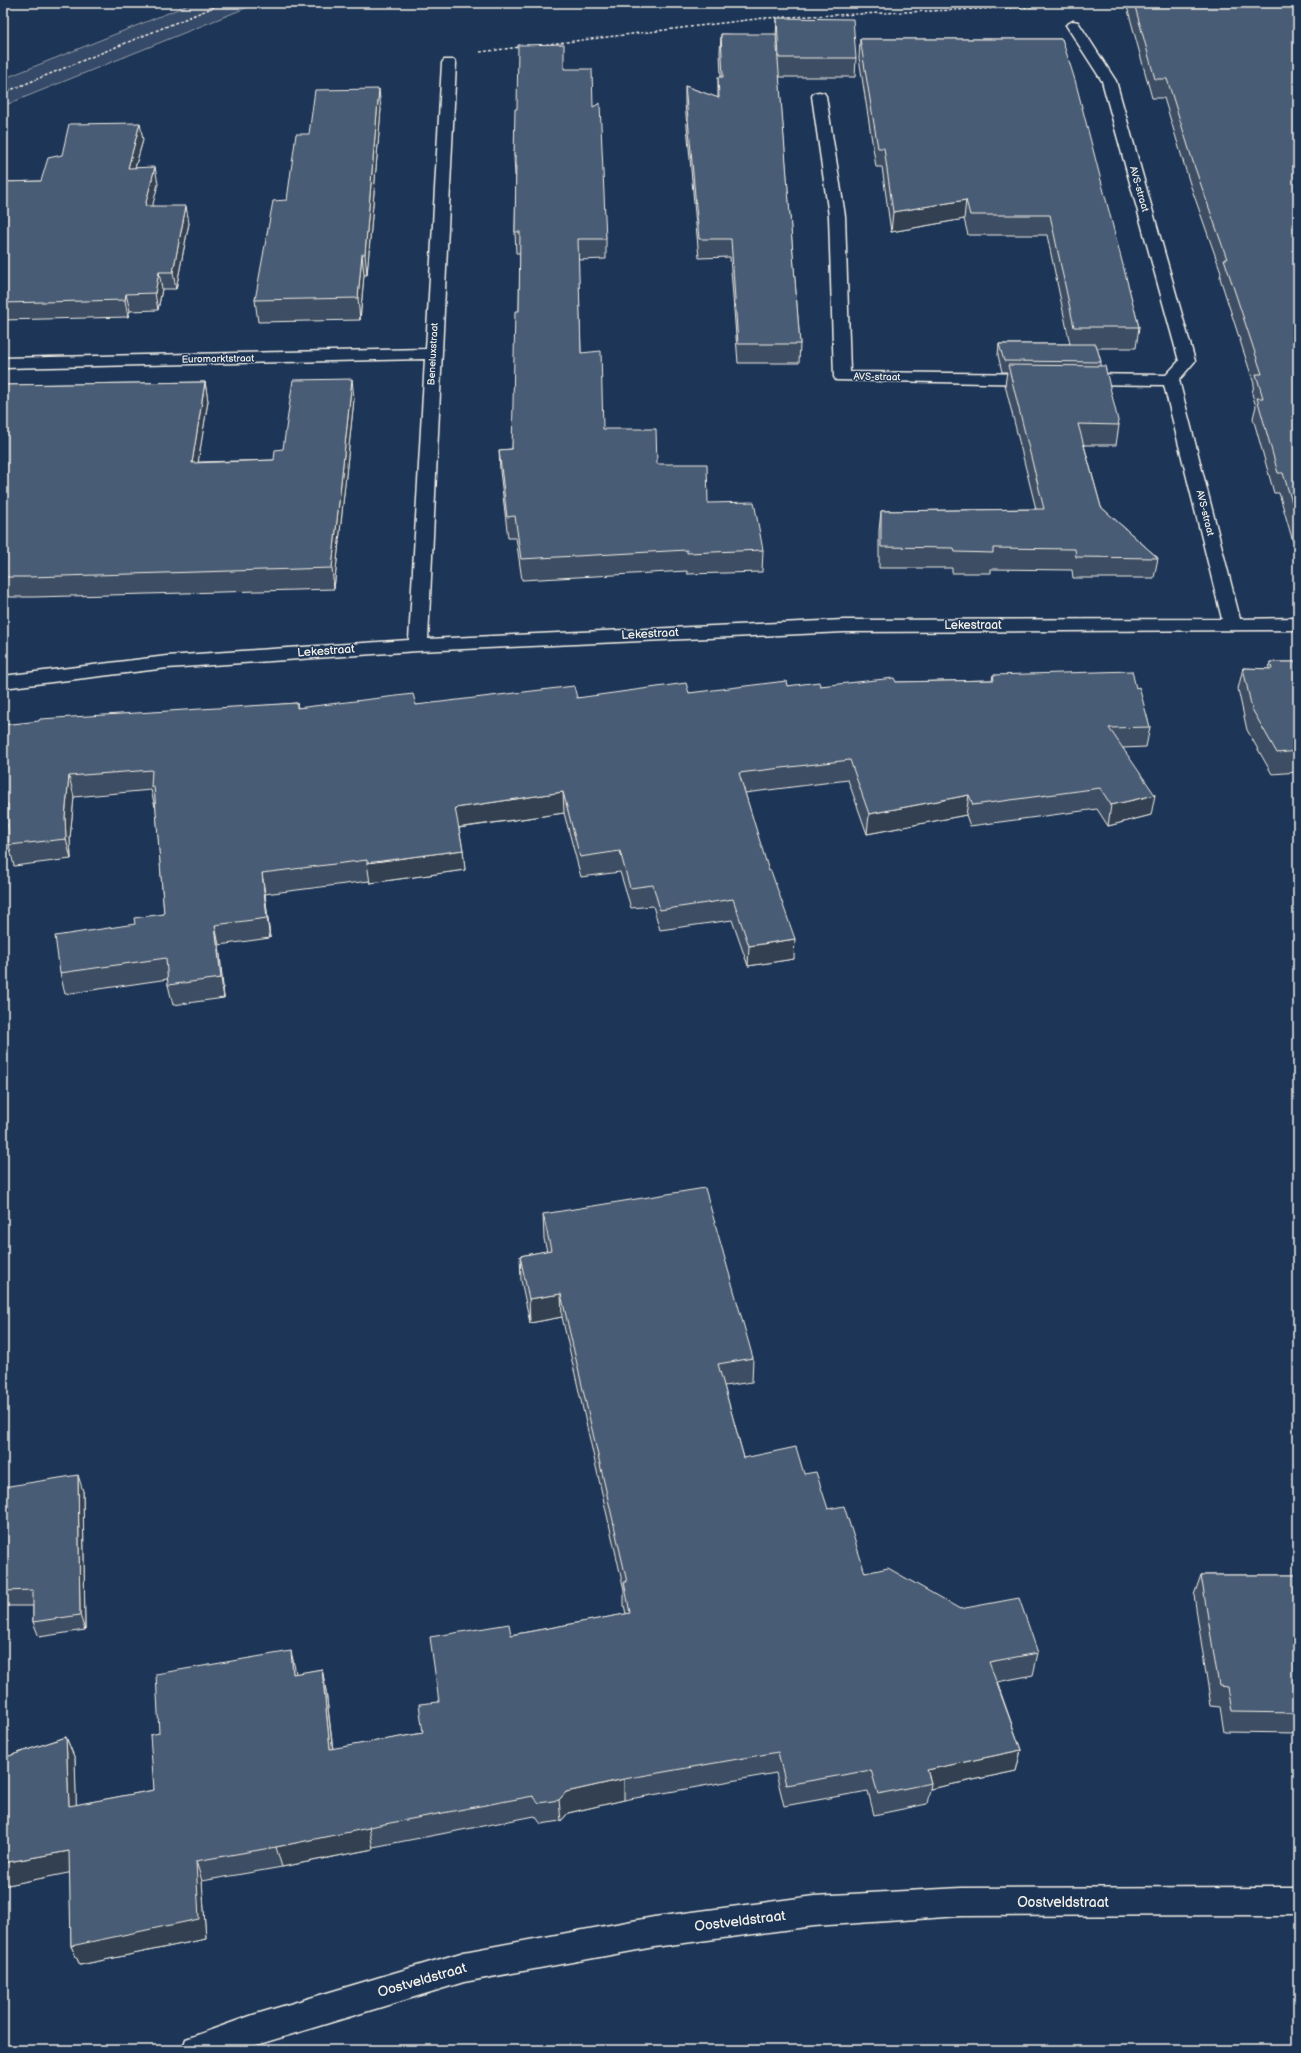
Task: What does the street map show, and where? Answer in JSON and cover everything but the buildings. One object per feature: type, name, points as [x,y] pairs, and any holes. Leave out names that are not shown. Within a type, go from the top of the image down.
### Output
[{"type":"street","name":"AVS-straat","points":[[1073,25],[1109,81],[1187,361],[1171,380]]},
{"type":"street","name":"Beneluxstraat","points":[[418,645],[448,63]]},
{"type":"street","name":"AVS-straat","points":[[819,96],[837,216],[842,376],[1171,380]]},
{"type":"street","name":"Euromarktstraat","points":[[3,363],[433,354]]},
{"type":"street","name":"AVS-straat","points":[[1171,380],[1232,623]]},
{"type":"street","name":"Lekestraat","points":[[3,682],[167,662],[418,645],[844,626],[1232,623],[1298,624]]},
{"type":"street","name":"Oostveldstraat","points":[[198,2050],[253,2030],[464,1967],[654,1932],[814,1911],[961,1902],[1298,1901]]},
{"type":"path","points":[[3,93],[224,3]]},
{"type":"path","points":[[1097,4],[1128,4]]},
{"type":"path","points":[[536,45],[764,18],[1050,6]]},
{"type":"path","points":[[811,16],[811,23]]},
{"type":"path","points":[[448,63],[473,53],[520,47]]},
{"type":"shaded area","points":[[193,3],[258,3],[3,106],[3,79]]}]
